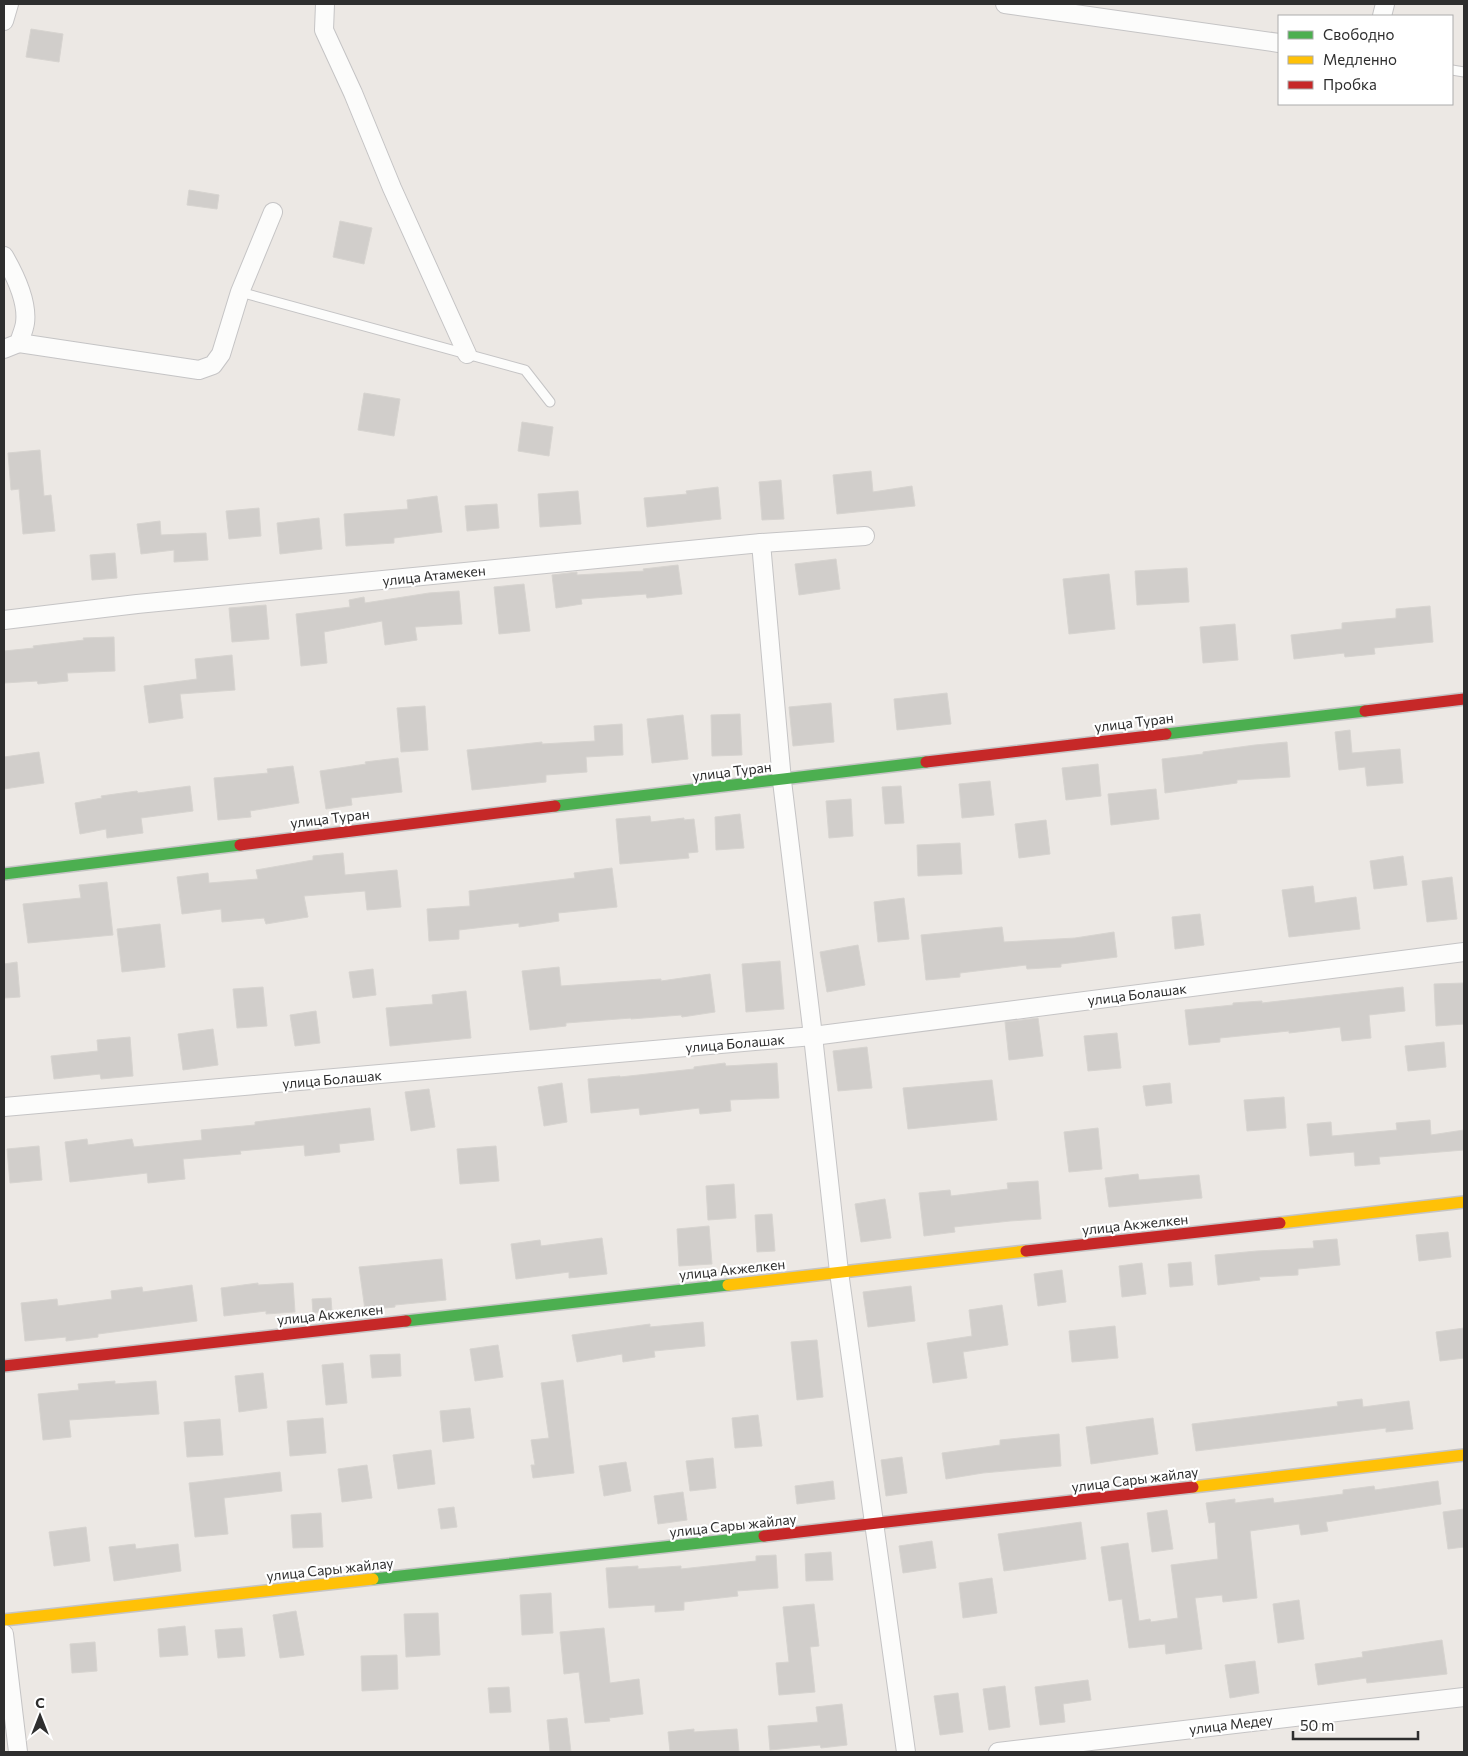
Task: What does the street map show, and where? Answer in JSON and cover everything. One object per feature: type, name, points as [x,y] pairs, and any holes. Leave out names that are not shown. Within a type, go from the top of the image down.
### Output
[{"type":"street","points":[[4,20],[9,4]]},
{"type":"street","points":[[324,4],[324,30],[392,188],[467,354]]},
{"type":"street","points":[[1005,4],[1278,43]]},
{"type":"street","points":[[4,256],[14,272],[23,301],[25,322],[11,346],[199,370],[213,365],[221,354],[240,292],[273,212]]},
{"type":"street","name":"улица Атамекен","points":[[4,620],[136,604],[761,543],[865,536]]},
{"type":"street","points":[[761,543],[782,781],[813,1036],[838,1272],[906,1752]]},
{"type":"street","name":"улица Туран","points":[[4,874],[461,817],[782,781],[1021,750],[1464,699]]},
{"type":"street","name":"улица Болашак","points":[[4,1107],[813,1036],[1464,952]]},
{"type":"street","name":"улица Акжелкен","points":[[4,1366],[1464,1202]]},
{"type":"street","name":"улица Сары жайлау","points":[[4,1620],[874,1524],[1464,1455]]},
{"type":"street","points":[[4,1634],[18,1752]]},
{"type":"street","name":"улица Медеу","points":[[998,1752],[1464,1696]]},
{"type":"lane","points":[[240,292],[525,370],[550,402]]},
{"type":"building","points":[[31,29],[63,34],[59,62],[26,57]]},
{"type":"building","points":[[189,190],[219,195],[217,209],[187,205]]},
{"type":"building","points":[[340,221],[372,228],[364,264],[333,257]]},
{"type":"building","points":[[364,393],[400,399],[394,436],[358,430]]},
{"type":"building","points":[[522,422],[553,427],[549,456],[518,451]]},
{"type":"building","points":[[40,450],[44,496],[51,495],[55,531],[23,534],[19,489],[11,490],[8,453]]},
{"type":"building","points":[[871,471],[873,492],[912,486],[915,506],[837,514],[833,475]]},
{"type":"building","points":[[781,480],[784,519],[762,520],[759,482]]},
{"type":"building","points":[[718,487],[721,519],[647,527],[644,498],[687,494],[686,491]]},
{"type":"building","points":[[578,491],[581,524],[540,527],[538,494]]},
{"type":"building","points":[[437,496],[442,532],[394,538],[394,543],[346,546],[344,514],[408,509],[407,500]]},
{"type":"building","points":[[497,504],[499,528],[467,531],[465,506]]},
{"type":"building","points":[[259,508],[261,536],[229,539],[226,511]]},
{"type":"building","points":[[319,518],[322,549],[280,554],[277,523]]},
{"type":"building","points":[[160,521],[161,535],[206,533],[208,560],[174,562],[174,550],[141,554],[137,524]]},
{"type":"building","points":[[115,553],[117,578],[92,580],[90,555]]},
{"type":"building","points":[[836,559],[840,589],[799,595],[795,564]]},
{"type":"building","points":[[678,565],[682,594],[647,598],[646,594],[581,599],[582,604],[556,608],[552,575],[577,572],[577,575],[644,571],[643,569]]},
{"type":"building","points":[[1187,568],[1189,602],[1137,605],[1135,571]]},
{"type":"building","points":[[1109,574],[1115,629],[1069,634],[1063,579]]},
{"type":"building","points":[[524,584],[530,631],[499,634],[494,587]]},
{"type":"building","points":[[459,591],[462,624],[415,627],[417,640],[385,645],[382,621],[324,632],[327,663],[301,666],[296,614],[350,607],[349,600],[364,597],[365,603],[429,593]]},
{"type":"building","points":[[266,605],[269,639],[232,642],[229,608]]},
{"type":"building","points":[[1430,606],[1433,642],[1374,648],[1375,654],[1345,657],[1344,653],[1294,659],[1291,635],[1342,629],[1342,623],[1396,618],[1396,609]]},
{"type":"building","points":[[1235,624],[1238,660],[1203,663],[1200,627]]},
{"type":"building","points":[[114,637],[115,671],[67,673],[68,681],[38,684],[37,681],[4,683],[4,651],[84,640],[83,638]]},
{"type":"building","points":[[232,655],[235,690],[180,694],[183,718],[149,723],[144,686],[197,679],[195,659]]},
{"type":"building","points":[[947,693],[951,724],[897,730],[894,699]]},
{"type":"building","points":[[831,703],[834,742],[793,746],[789,707]]},
{"type":"building","points":[[425,706],[428,750],[401,752],[397,708]]},
{"type":"building","points":[[740,714],[742,755],[712,756],[711,715]]},
{"type":"building","points":[[683,715],[688,759],[652,763],[647,719]]},
{"type":"building","points":[[622,724],[623,755],[586,757],[587,772],[546,775],[546,782],[472,790],[467,750],[542,742],[542,744],[595,741],[594,726]]},
{"type":"building","points":[[1350,730],[1352,753],[1400,749],[1403,783],[1367,786],[1365,767],[1339,770],[1335,732]]},
{"type":"building","points":[[1287,742],[1290,777],[1237,780],[1237,783],[1165,793],[1162,759]]},
{"type":"building","points":[[39,752],[44,783],[4,789],[4,757]]},
{"type":"building","points":[[398,758],[402,792],[351,798],[352,805],[326,809],[320,771]]},
{"type":"building","points":[[1098,764],[1101,796],[1066,800],[1062,768]]},
{"type":"building","points":[[293,766],[299,803],[250,811],[251,817],[218,820],[214,778],[268,773],[267,769]]},
{"type":"building","points":[[990,781],[994,815],[962,818],[959,784]]},
{"type":"building","points":[[190,786],[193,811],[141,818],[143,833],[107,838],[106,829],[80,834],[75,803],[102,798],[101,796]]},
{"type":"building","points":[[901,786],[904,823],[885,824],[882,787]]},
{"type":"building","points":[[1156,789],[1159,819],[1111,825],[1108,794]]},
{"type":"building","points":[[851,799],[853,836],[829,838],[826,801]]},
{"type":"building","points":[[740,814],[744,848],[716,850],[715,817]]},
{"type":"building","points":[[650,816],[651,822],[684,818],[684,820],[694,819],[698,852],[688,853],[689,858],[620,864],[616,819]]},
{"type":"building","points":[[1046,820],[1050,854],[1019,858],[1015,824]]},
{"type":"building","points":[[960,843],[962,874],[918,876],[917,845]]},
{"type":"building","points":[[343,853],[345,875],[397,870],[401,907],[367,910],[365,891],[304,896],[308,917],[266,924],[264,918],[222,922],[221,909],[182,914],[177,877],[208,873],[209,883],[258,879],[256,870],[313,860],[313,856]]},
{"type":"building","points":[[1403,856],[1407,885],[1374,889],[1370,861]]},
{"type":"building","points":[[612,868],[617,907],[558,913],[559,921],[519,927],[519,923],[459,930],[459,939],[429,941],[427,909],[470,906],[469,891],[575,878],[574,873]]},
{"type":"building","points":[[1452,877],[1457,919],[1427,922],[1422,881]]},
{"type":"building","points":[[107,882],[113,935],[28,943],[23,904],[81,898],[79,885]]},
{"type":"building","points":[[1313,886],[1315,903],[1356,897],[1360,929],[1289,937],[1282,890]]},
{"type":"building","points":[[904,898],[909,939],[878,942],[874,902]]},
{"type":"building","points":[[1200,914],[1204,945],[1175,949],[1172,917]]},
{"type":"building","points":[[160,924],[165,967],[122,972],[117,929]]},
{"type":"building","points":[[1002,927],[1004,942],[1075,938],[1114,932],[1117,957],[1061,964],[1061,967],[1027,969],[1026,965],[960,973],[960,977],[926,980],[921,935]]},
{"type":"building","points":[[858,945],[865,985],[827,992],[820,952]]},
{"type":"building","points":[[780,961],[784,1009],[746,1012],[742,964]]},
{"type":"building","points":[[17,962],[20,997],[4,998],[4,964]]},
{"type":"building","points":[[559,967],[561,986],[661,979],[661,981],[710,974],[715,1012],[682,1017],[681,1015],[566,1023],[566,1026],[530,1030],[522,971]]},
{"type":"building","points":[[373,969],[376,995],[353,998],[349,972]]},
{"type":"building","points":[[1464,983],[1464,1024],[1436,1026],[1434,984]]},
{"type":"building","points":[[263,987],[267,1026],[237,1028],[233,989]]},
{"type":"building","points":[[1403,987],[1405,1011],[1369,1015],[1371,1038],[1342,1041],[1340,1027],[1220,1038],[1220,1042],[1189,1045],[1185,1010],[1233,1005],[1233,1003],[1262,1001],[1262,1003]]},
{"type":"building","points":[[466,991],[471,1038],[390,1046],[386,1008],[433,1004],[432,995]]},
{"type":"building","points":[[316,1011],[320,1043],[295,1046],[290,1015]]},
{"type":"building","points":[[1038,1018],[1043,1056],[1009,1060],[1005,1022]]},
{"type":"building","points":[[213,1029],[218,1065],[183,1070],[178,1034]]},
{"type":"building","points":[[1117,1033],[1121,1068],[1088,1071],[1084,1036]]},
{"type":"building","points":[[130,1037],[133,1076],[101,1079],[100,1074],[54,1079],[51,1056],[98,1051],[97,1040]]},
{"type":"building","points":[[1444,1042],[1446,1067],[1408,1071],[1405,1046]]},
{"type":"building","points":[[867,1047],[872,1088],[838,1091],[833,1051]]},
{"type":"building","points":[[725,1063],[726,1066],[777,1063],[779,1098],[730,1100],[731,1111],[700,1114],[699,1108],[640,1115],[639,1108],[591,1113],[588,1079],[694,1069],[694,1067]]},
{"type":"building","points":[[992,1080],[997,1120],[908,1129],[903,1088]]},
{"type":"building","points":[[562,1083],[567,1122],[544,1126],[538,1087]]},
{"type":"building","points":[[1170,1083],[1172,1103],[1146,1106],[1143,1086]]},
{"type":"building","points":[[429,1089],[435,1127],[411,1131],[405,1092]]},
{"type":"building","points":[[1284,1097],[1286,1128],[1247,1131],[1244,1100]]},
{"type":"building","points":[[370,1108],[374,1140],[339,1144],[340,1152],[305,1156],[304,1145],[240,1151],[241,1154],[183,1159],[185,1179],[148,1183],[147,1173],[70,1182],[65,1142],[87,1139],[88,1145],[132,1139],[134,1147],[202,1140],[201,1130],[255,1125],[255,1122]]},
{"type":"building","points":[[1430,1120],[1431,1135],[1464,1130],[1464,1150],[1379,1157],[1380,1164],[1355,1166],[1354,1152],[1310,1156],[1307,1124],[1331,1122],[1332,1136],[1397,1130],[1396,1123]]},
{"type":"building","points":[[1098,1128],[1102,1169],[1069,1172],[1064,1132]]},
{"type":"building","points":[[39,1146],[42,1180],[10,1183],[7,1149]]},
{"type":"building","points":[[496,1146],[499,1181],[460,1184],[457,1149]]},
{"type":"building","points":[[1138,1174],[1139,1180],[1199,1175],[1202,1198],[1109,1207],[1105,1178]]},
{"type":"building","points":[[1038,1181],[1041,1219],[954,1227],[955,1232],[924,1236],[919,1193],[950,1190],[951,1196],[1008,1189],[1007,1183]]},
{"type":"building","points":[[734,1184],[736,1218],[708,1220],[706,1186]]},
{"type":"building","points":[[885,1199],[891,1238],[861,1242],[855,1204]]},
{"type":"building","points":[[772,1214],[775,1251],[757,1252],[755,1215]]},
{"type":"building","points":[[709,1226],[712,1264],[679,1266],[677,1229]]},
{"type":"building","points":[[1448,1232],[1451,1257],[1419,1261],[1416,1235]]},
{"type":"building","points":[[602,1238],[607,1274],[569,1278],[569,1272],[516,1279],[511,1244],[540,1240],[541,1246]]},
{"type":"building","points":[[1337,1239],[1340,1265],[1298,1269],[1298,1275],[1259,1277],[1260,1280],[1218,1285],[1215,1255],[1314,1248],[1313,1241]]},
{"type":"building","points":[[442,1259],[446,1300],[365,1310],[359,1267]]},
{"type":"building","points":[[1191,1262],[1193,1285],[1170,1287],[1168,1264]]},
{"type":"building","points":[[1142,1263],[1146,1294],[1122,1297],[1119,1266]]},
{"type":"building","points":[[1062,1270],[1066,1302],[1038,1306],[1034,1274]]},
{"type":"building","points":[[258,1283],[258,1285],[293,1283],[295,1312],[266,1314],[266,1311],[224,1316],[221,1288]]},
{"type":"building","points":[[192,1285],[197,1321],[98,1334],[98,1337],[66,1341],[66,1337],[25,1341],[21,1303],[57,1299],[58,1306],[112,1299],[111,1291],[142,1287],[143,1292]]},
{"type":"building","points":[[911,1286],[915,1321],[868,1327],[863,1292]]},
{"type":"building","points":[[331,1298],[332,1312],[313,1313],[312,1299]]},
{"type":"building","points":[[1002,1305],[1008,1345],[963,1352],[967,1378],[933,1383],[927,1343],[972,1336],[969,1310]]},
{"type":"building","points":[[703,1322],[705,1346],[654,1351],[655,1357],[623,1362],[622,1354],[577,1362],[572,1335],[650,1324],[650,1327]]},
{"type":"building","points":[[1115,1326],[1118,1358],[1072,1362],[1069,1331]]},
{"type":"building","points":[[1464,1328],[1464,1358],[1440,1361],[1436,1332]]},
{"type":"building","points":[[817,1340],[823,1397],[797,1400],[791,1342]]},
{"type":"building","points":[[498,1345],[503,1377],[475,1381],[470,1349]]},
{"type":"building","points":[[400,1354],[401,1376],[372,1378],[370,1355]]},
{"type":"building","points":[[343,1363],[347,1403],[326,1405],[322,1365]]},
{"type":"building","points":[[263,1373],[267,1408],[239,1412],[235,1376]]},
{"type":"building","points":[[563,1380],[574,1473],[533,1478],[531,1465],[535,1465],[531,1440],[549,1438],[541,1383]]},
{"type":"building","points":[[115,1381],[115,1384],[156,1381],[159,1414],[69,1420],[71,1437],[43,1440],[38,1394],[79,1390],[78,1384]]},
{"type":"building","points":[[1362,1399],[1363,1407],[1409,1401],[1413,1429],[1386,1432],[1386,1428],[1196,1451],[1192,1424],[1338,1406],[1337,1402]]},
{"type":"building","points":[[470,1408],[474,1438],[443,1442],[440,1411]]},
{"type":"building","points":[[758,1415],[762,1446],[735,1448],[732,1418]]},
{"type":"building","points":[[323,1418],[326,1453],[290,1456],[287,1421]]},
{"type":"building","points":[[1153,1418],[1158,1454],[1091,1464],[1086,1427]]},
{"type":"building","points":[[220,1419],[223,1455],[187,1457],[184,1422]]},
{"type":"building","points":[[1059,1434],[1061,1466],[983,1473],[946,1479],[942,1453],[1000,1445],[1000,1440]]},
{"type":"building","points":[[431,1450],[435,1484],[398,1489],[393,1455]]},
{"type":"building","points":[[902,1457],[907,1493],[886,1496],[881,1460]]},
{"type":"building","points":[[713,1458],[716,1488],[690,1491],[686,1461]]},
{"type":"building","points":[[626,1462],[631,1491],[604,1496],[599,1466]]},
{"type":"building","points":[[367,1465],[372,1498],[342,1502],[338,1469]]},
{"type":"building","points":[[280,1472],[282,1491],[224,1498],[228,1534],[195,1537],[189,1483]]},
{"type":"building","points":[[833,1481],[835,1499],[797,1504],[795,1486]]},
{"type":"building","points":[[1438,1481],[1441,1504],[1326,1522],[1328,1531],[1301,1535],[1299,1524],[1250,1531],[1257,1598],[1223,1602],[1222,1595],[1195,1598],[1202,1649],[1166,1654],[1165,1644],[1129,1648],[1122,1599],[1109,1601],[1101,1547],[1128,1543],[1139,1621],[1150,1619],[1151,1622],[1178,1618],[1171,1565],[1218,1559],[1215,1522],[1209,1523],[1206,1503],[1235,1499],[1235,1503],[1273,1498],[1274,1503],[1343,1494],[1343,1490],[1374,1486],[1375,1490]]},
{"type":"building","points":[[683,1492],[687,1520],[658,1524],[654,1496]]},
{"type":"building","points":[[454,1507],[457,1527],[441,1529],[438,1509]]},
{"type":"building","points":[[1464,1509],[1464,1547],[1448,1549],[1443,1512]]},
{"type":"building","points":[[1167,1510],[1173,1549],[1152,1552],[1147,1513]]},
{"type":"building","points":[[321,1513],[323,1547],[293,1548],[291,1515]]},
{"type":"building","points":[[1081,1522],[1086,1559],[1004,1571],[998,1534]]},
{"type":"building","points":[[86,1527],[90,1561],[54,1566],[49,1532]]},
{"type":"building","points":[[932,1541],[936,1568],[903,1573],[899,1546]]},
{"type":"building","points":[[135,1544],[136,1549],[178,1544],[181,1571],[114,1581],[109,1547]]},
{"type":"building","points":[[831,1552],[833,1580],[806,1581],[805,1554]]},
{"type":"building","points":[[776,1555],[778,1588],[737,1591],[738,1596],[684,1602],[684,1610],[655,1612],[655,1605],[609,1608],[606,1568],[638,1566],[638,1569],[681,1566],[681,1569],[756,1561],[756,1556]]},
{"type":"building","points":[[992,1578],[997,1613],[963,1618],[959,1583]]},
{"type":"building","points":[[551,1593],[553,1633],[522,1635],[520,1595]]},
{"type":"building","points":[[1299,1600],[1304,1639],[1278,1643],[1273,1604]]},
{"type":"building","points":[[814,1604],[819,1646],[810,1647],[815,1692],[779,1695],[776,1663],[789,1662],[783,1607]]},
{"type":"building","points":[[296,1611],[304,1655],[280,1658],[273,1615]]},
{"type":"building","points":[[438,1613],[440,1655],[406,1657],[404,1614]]},
{"type":"building","points":[[185,1626],[188,1655],[160,1657],[158,1629]]},
{"type":"building","points":[[242,1628],[245,1656],[218,1658],[215,1630]]},
{"type":"building","points":[[604,1628],[610,1683],[639,1679],[643,1714],[609,1718],[610,1721],[585,1723],[579,1672],[564,1674],[560,1632]]},
{"type":"building","points":[[1442,1640],[1447,1674],[1367,1683],[1366,1678],[1318,1685],[1315,1664],[1363,1657],[1362,1652]]},
{"type":"building","points":[[95,1642],[97,1671],[72,1673],[70,1644]]},
{"type":"building","points":[[397,1655],[398,1689],[362,1691],[361,1656]]},
{"type":"building","points":[[1255,1661],[1259,1693],[1230,1698],[1225,1665]]},
{"type":"building","points":[[1088,1680],[1091,1700],[1063,1704],[1065,1722],[1040,1725],[1035,1687]]},
{"type":"building","points":[[1005,1686],[1010,1727],[989,1730],[983,1689]]},
{"type":"building","points":[[509,1687],[511,1712],[490,1713],[488,1688]]},
{"type":"building","points":[[958,1693],[963,1732],[940,1735],[934,1696]]},
{"type":"building","points":[[842,1704],[847,1745],[821,1748],[820,1745],[770,1750],[768,1726],[818,1722],[816,1707]]},
{"type":"building","points":[[567,1718],[571,1752],[550,1752],[547,1720]]},
{"type":"building","points":[[694,1729],[694,1732],[737,1729],[739,1752],[670,1752],[668,1732]]},
{"type":"traffic: fast","points":[[1166,734],[1365,711]]},
{"type":"traffic: fast","points":[[555,806],[926,762]]},
{"type":"traffic: fast","points":[[4,874],[240,845]]},
{"type":"traffic: fast","points":[[406,1321],[728,1285]]},
{"type":"traffic: fast","points":[[373,1579],[764,1536]]},
{"type":"traffic: slow","points":[[1280,1223],[1464,1202]]},
{"type":"traffic: slow","points":[[728,1285],[1026,1251]]},
{"type":"traffic: slow","points":[[1193,1487],[1464,1455]]},
{"type":"traffic: slow","points":[[4,1620],[373,1579]]},
{"type":"traffic: jam","points":[[1365,711],[1464,699]]},
{"type":"traffic: jam","points":[[926,762],[1166,734]]},
{"type":"traffic: jam","points":[[240,845],[555,806]]},
{"type":"traffic: jam","points":[[1026,1251],[1280,1223]]},
{"type":"traffic: jam","points":[[4,1366],[406,1321]]},
{"type":"traffic: jam","points":[[764,1536],[1193,1487]]}]
